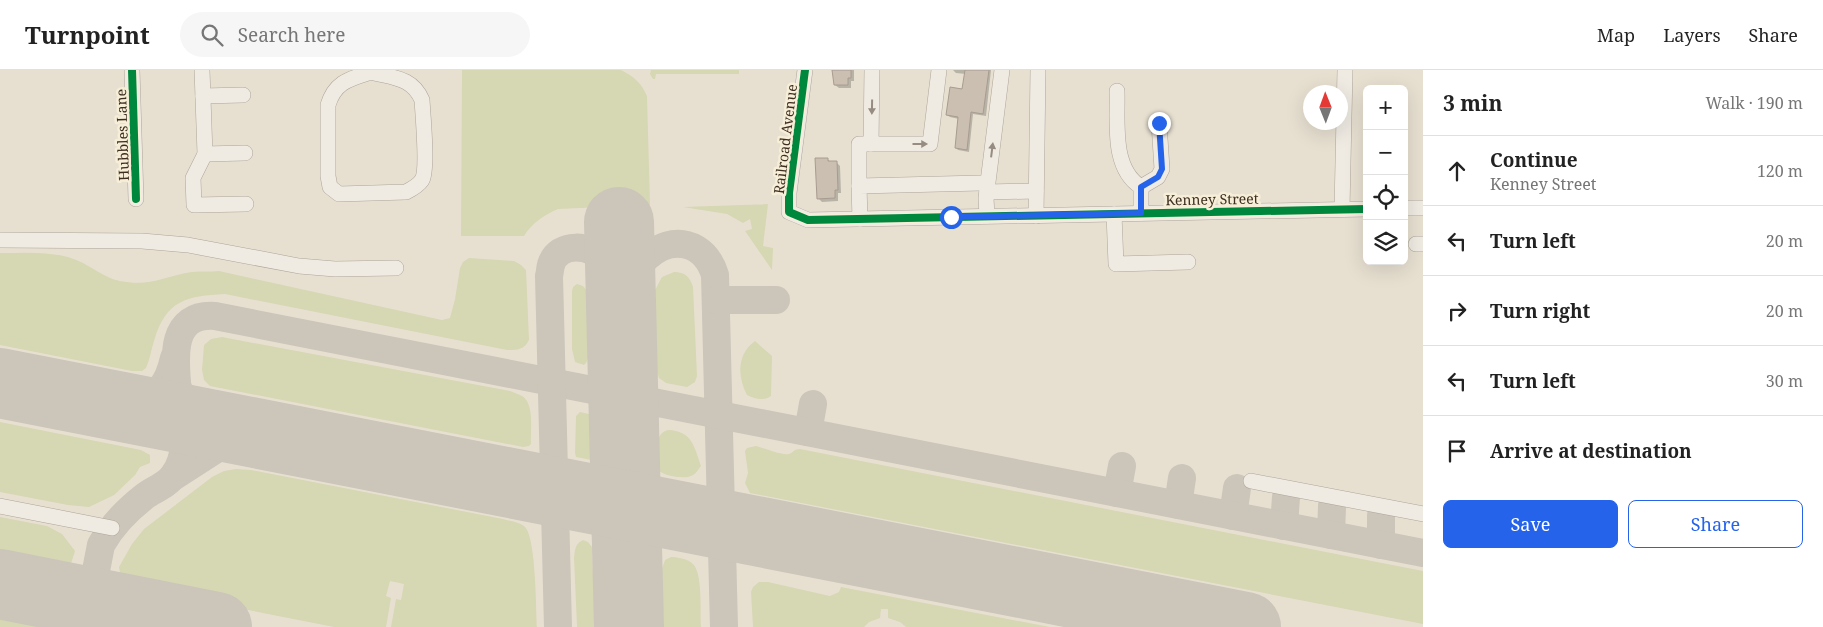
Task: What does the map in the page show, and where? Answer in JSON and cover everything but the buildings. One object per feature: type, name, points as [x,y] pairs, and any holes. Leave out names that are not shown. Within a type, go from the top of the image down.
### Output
[{"type":"street","name":"Hubbles Lane","points":[[132,70],[136,199]]},
{"type":"street","points":[[202,70],[205,154],[193,178],[194,205],[246,204]]},
{"type":"street","name":"Railroad Avenue","points":[[790,212],[789,193],[805,70]]},
{"type":"street","points":[[871,144],[872,70]]},
{"type":"street","points":[[860,219],[858,144],[930,144],[940,70]]},
{"type":"street","points":[[987,216],[984,188],[1002,70]]},
{"type":"street","points":[[1036,216],[1038,70]]},
{"type":"street","points":[[1342,209],[1345,70]]},
{"type":"street","points":[[370,71],[404,81],[413,85],[419,92],[422,100],[423,179],[415,188],[406,192],[338,194],[330,187],[328,176],[328,105],[331,95],[339,85],[370,71]]},
{"type":"street","points":[[1117,91],[1119,154],[1132,182],[1141,187]]},
{"type":"street","points":[[203,96],[244,95]]},
{"type":"street","points":[[1141,187],[1158,177],[1162,169],[1159,123]]},
{"type":"street","points":[[205,154],[245,153]]},
{"type":"street","points":[[859,186],[984,188],[1036,191]]},
{"type":"street","points":[[1141,187],[1141,213]]},
{"type":"street","points":[[1408,208],[1423,208]]},
{"type":"street","name":"Kenney Street","points":[[790,212],[808,220],[1363,209]]},
{"type":"street","points":[[1114,214],[1116,264],[1188,262]]},
{"type":"street","points":[[0,240],[142,241],[188,245],[299,266],[335,269],[396,268]]},
{"type":"street","points":[[1251,481],[1423,514]]},
{"type":"street","points":[[0,506],[112,528]]},
{"type":"green space","points":[[462,70],[621,70],[640,83],[647,96],[650,205],[558,209],[539,220],[524,236],[461,236]]},
{"type":"green space","points":[[651,70],[739,70],[739,74],[656,74],[655,79],[653,79],[650,74]]},
{"type":"green space","points":[[768,204],[763,246],[773,248],[772,270],[745,231],[752,229],[750,219],[743,223],[727,214],[683,207]]},
{"type":"green space","points":[[0,253],[42,253],[63,256],[83,263],[110,278],[131,283],[149,282],[192,272],[219,271],[442,320],[450,318],[460,268],[463,262],[469,258],[514,261],[526,270],[529,340],[520,349],[507,350],[225,294],[211,295],[189,299],[171,309],[159,327],[146,368],[142,371],[132,371],[0,345]]},
{"type":"green space","points":[[674,272],[686,276],[693,287],[697,376],[695,382],[687,387],[666,383],[659,378],[655,366],[654,292],[662,277]]},
{"type":"green space","points":[[577,284],[583,286],[587,291],[589,356],[584,365],[575,362],[572,349],[572,291],[573,287]]},
{"type":"green space","points":[[222,337],[510,391],[522,396],[529,405],[531,444],[523,447],[210,386],[204,380],[202,370],[204,345],[211,339]]},
{"type":"green space","points":[[755,341],[772,356],[771,396],[765,399],[747,395],[740,373],[745,352]]},
{"type":"green space","points":[[580,412],[589,414],[591,419],[593,460],[576,457],[576,416]]},
{"type":"green space","points":[[0,422],[141,450],[150,455],[150,463],[140,467],[135,475],[114,495],[89,507],[68,505],[0,492]]},
{"type":"green space","points":[[668,430],[682,433],[694,446],[701,466],[693,475],[675,477],[658,470],[658,441],[663,432]]},
{"type":"green space","points":[[756,446],[786,454],[800,449],[1423,571],[1423,624],[750,493],[745,483],[748,473],[745,451],[747,448]]},
{"type":"green space","points":[[236,469],[251,470],[503,519],[520,524],[525,527],[529,534],[531,545],[535,574],[537,627],[391,627],[396,599],[401,600],[404,584],[390,581],[386,596],[391,598],[386,627],[334,627],[132,587],[127,583],[121,576],[119,567],[132,544],[144,529],[212,477],[224,471]]},
{"type":"green space","points":[[0,517],[47,526],[62,534],[75,551],[68,573],[57,573],[0,562]]},
{"type":"green space","points":[[583,540],[592,547],[595,627],[577,627],[574,558],[578,543]]},
{"type":"green space","points":[[671,557],[688,561],[696,569],[700,585],[701,627],[664,627],[661,572],[665,560]]},
{"type":"green space","points":[[759,582],[768,582],[830,596],[839,592],[841,587],[1050,627],[906,627],[900,622],[888,618],[888,609],[881,609],[880,618],[869,622],[864,627],[753,627],[751,592],[753,587]]},
{"type":"green space","points":[[0,607],[54,619],[59,623],[59,627],[0,627]]},
{"type":"taxiway","points":[[621,300],[631,277],[642,262],[667,245],[687,245],[696,249],[704,255],[715,275],[724,627]]},
{"type":"taxiway","points":[[558,627],[549,276],[555,257],[561,252],[576,248],[584,248],[599,255],[611,270],[621,300]]},
{"type":"taxiway","points":[[716,300],[776,300]]},
{"type":"taxiway","points":[[85,627],[101,545],[115,524],[126,512],[145,496],[164,485],[178,469],[184,443],[176,367],[178,341],[182,331],[189,322],[200,317],[215,316],[1423,553]]},
{"type":"taxiway","points":[[31,387],[131,406],[148,399],[160,389],[169,376],[174,358]]},
{"type":"taxiway","points":[[178,388],[183,400],[191,410],[201,417],[223,425],[260,432]]},
{"type":"taxiway","points":[[808,432],[813,404]]},
{"type":"taxiway","points":[[118,408],[148,415],[166,424],[179,438],[183,448]]},
{"type":"taxiway","points":[[173,477],[218,448],[233,441],[249,437],[267,437],[365,457]]},
{"type":"taxiway","points":[[1117,493],[1122,466]]},
{"type":"taxiway","points":[[1178,505],[1182,478]]},
{"type":"taxiway","points":[[1233,516],[1237,488]]},
{"type":"taxiway","points":[[1284,526],[1286,497]]},
{"type":"taxiway","points":[[1331,535],[1332,506]]},
{"type":"taxiway","points":[[1381,515],[1381,545]]},
{"type":"runway","points":[[619,222],[629,627]]},
{"type":"runway","points":[[0,383],[1246,627]]},
{"type":"runway","points":[[0,584],[217,627]]},
{"type":"cycle path","points":[[132,70],[136,199]]},
{"type":"cycle path","points":[[805,70],[789,193],[789,212],[808,220],[1363,209]]},
{"type":"route","points":[[951,217],[1141,213],[1141,187],[1158,177],[1162,169],[1159,123]]}]
